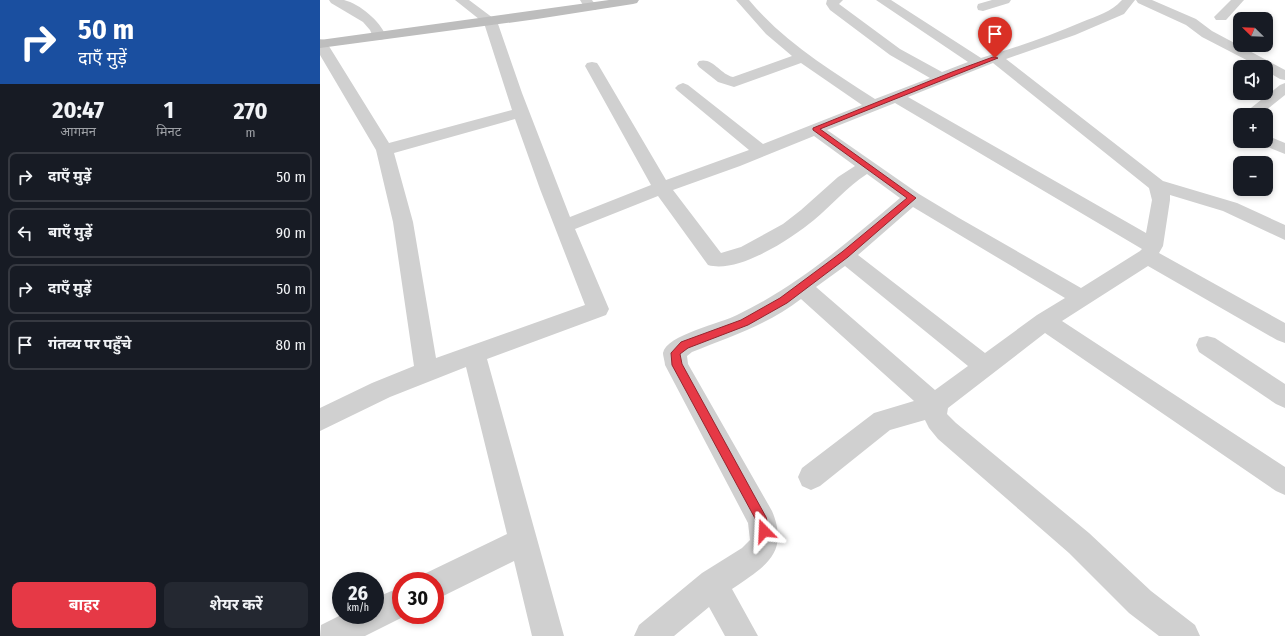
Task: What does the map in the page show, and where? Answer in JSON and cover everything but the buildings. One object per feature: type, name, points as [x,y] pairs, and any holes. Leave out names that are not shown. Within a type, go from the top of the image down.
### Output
[{"type":"street","points":[[335,0],[366,19],[377,28],[379,36]]},
{"type":"street","points":[[320,420],[381,390],[427,371],[598,309],[564,226],[521,112],[490,21],[461,0]]},
{"type":"street","points":[[427,371],[403,222],[385,150],[320,44],[490,21],[588,3],[633,0]]},
{"type":"street","points":[[742,0],[753,15],[801,58],[873,105]]},
{"type":"street","points":[[837,0],[832,2],[835,7],[884,42],[895,52],[942,78]]},
{"type":"street","points":[[882,0],[987,61],[1156,185],[1230,207],[1285,233]]},
{"type":"street","points":[[983,7],[1005,0]]},
{"type":"street","points":[[564,226],[761,151],[895,96],[987,61],[1049,40],[1119,11],[1129,0]]},
{"type":"street","points":[[1142,0],[1192,22],[1207,34],[1262,62],[1285,76]]},
{"type":"street","points":[[1221,17],[1238,0]]},
{"type":"street","points":[[704,64],[723,79],[734,82],[801,58]]},
{"type":"street","points":[[592,66],[662,188],[715,260],[724,261],[741,255],[790,228],[807,215],[842,182],[866,166]]},
{"type":"street","points":[[683,88],[761,151]]},
{"type":"street","points":[[1259,108],[1285,88]]},
{"type":"street","points":[[895,96],[1285,334]]},
{"type":"street","points":[[385,150],[521,112]]},
{"type":"street","points":[[815,129],[912,198],[952,223],[1082,298]]},
{"type":"street","points":[[1273,144],[1285,150]]},
{"type":"street","points":[[1156,185],[1160,192],[1160,200],[1150,251],[1082,298],[1045,321],[939,401],[936,406],[935,417],[947,431],[1079,543],[1140,602],[1184,636]]},
{"type":"street","points":[[650,636],[713,584],[752,558],[759,552],[764,542],[762,521],[677,365],[675,353],[684,345],[729,329],[783,301],[845,254],[912,198]]},
{"type":"street","points":[[845,254],[985,366]]},
{"type":"street","points":[[802,287],[936,406]]},
{"type":"street","points":[[1045,321],[1285,482]]},
{"type":"street","points":[[1207,345],[1285,397]]},
{"type":"street","points":[[474,354],[548,636]]},
{"type":"street","points":[[811,477],[884,421],[936,406]]},
{"type":"street","points":[[444,580],[523,541]]},
{"type":"street","points":[[713,584],[742,636]]},
{"type":"street","points":[[332,636],[356,624]]},
{"type":"route","points":[[764,531],[762,521],[677,365],[675,353],[684,345],[729,329],[783,301],[823,272],[912,198],[815,129],[979,63],[995,58]]}]
